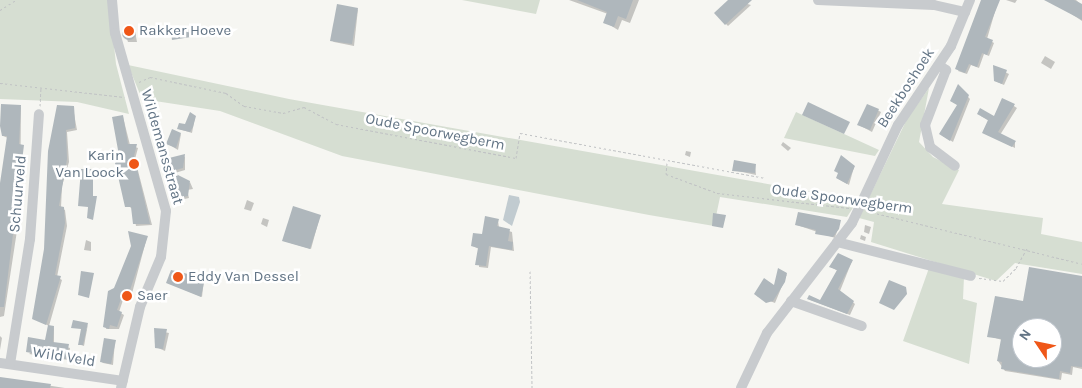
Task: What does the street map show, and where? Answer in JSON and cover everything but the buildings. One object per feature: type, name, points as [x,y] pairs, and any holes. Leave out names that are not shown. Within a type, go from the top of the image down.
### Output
[{"type":"street","name":"Wildemansstraat","points":[[112,0],[115,33],[166,211],[166,237],[140,307],[122,385]]},
{"type":"street","points":[[818,0],[934,5],[965,12]]},
{"type":"street","name":"Beekboshoek","points":[[741,388],[760,346],[791,301],[838,242],[859,209],[904,114],[939,65],[970,0]]},
{"type":"street","points":[[939,65],[946,70],[926,125],[930,148],[955,166]]},
{"type":"street","name":"Schuurveld","points":[[5,363],[30,239],[39,114]]},
{"type":"street","points":[[838,242],[971,276]]},
{"type":"street","points":[[791,301],[862,326]]},
{"type":"street","name":"Wild Veld","points":[[5,363],[122,385]]},
{"type":"path","points":[[0,10],[16,0]]},
{"type":"path","name":"Oude Spoorwegberm","points":[[132,97],[137,82],[150,78],[226,93],[244,106],[283,113],[304,107],[336,124],[516,158],[520,133],[667,162],[666,174],[717,193],[859,209],[1027,247],[1082,264]]},
{"type":"path","points":[[0,84],[132,97]]},
{"type":"path","points":[[39,114],[41,88]]},
{"type":"path","points":[[667,162],[765,178]]},
{"type":"path","points":[[971,276],[1003,281],[1016,268],[1027,247]]},
{"type":"path","points":[[530,271],[532,388]]},
{"type":"shaded area","points":[[0,0],[109,0],[116,64],[129,114],[77,102],[0,99]]},
{"type":"shaded area","points":[[462,0],[540,0],[536,14]]},
{"type":"shaded area","points":[[128,65],[289,99],[858,200],[847,217],[720,197],[714,226],[649,215],[342,156],[220,111],[142,99]]},
{"type":"shaded area","points":[[929,88],[919,142],[933,157],[959,170],[942,204],[1043,218],[1041,234],[1082,242],[1082,274],[1015,263],[996,281],[871,242],[874,222],[859,218],[907,119]]},
{"type":"shaded area","points":[[796,112],[879,150],[875,156],[784,138]]},
{"type":"shaded area","points":[[509,195],[519,197],[520,202],[512,226],[503,220]]},
{"type":"shaded area","points":[[929,268],[964,277],[963,299],[977,303],[969,364],[903,341]]},
{"type":"place","name":"Rakker Hoeve","points":[[129,31]]},
{"type":"place","name":"Karin Van Loock","points":[[134,164]]},
{"type":"place","name":"Eddy Van Dessel","points":[[178,277]]},
{"type":"place","name":"Saer","points":[[127,296]]}]
